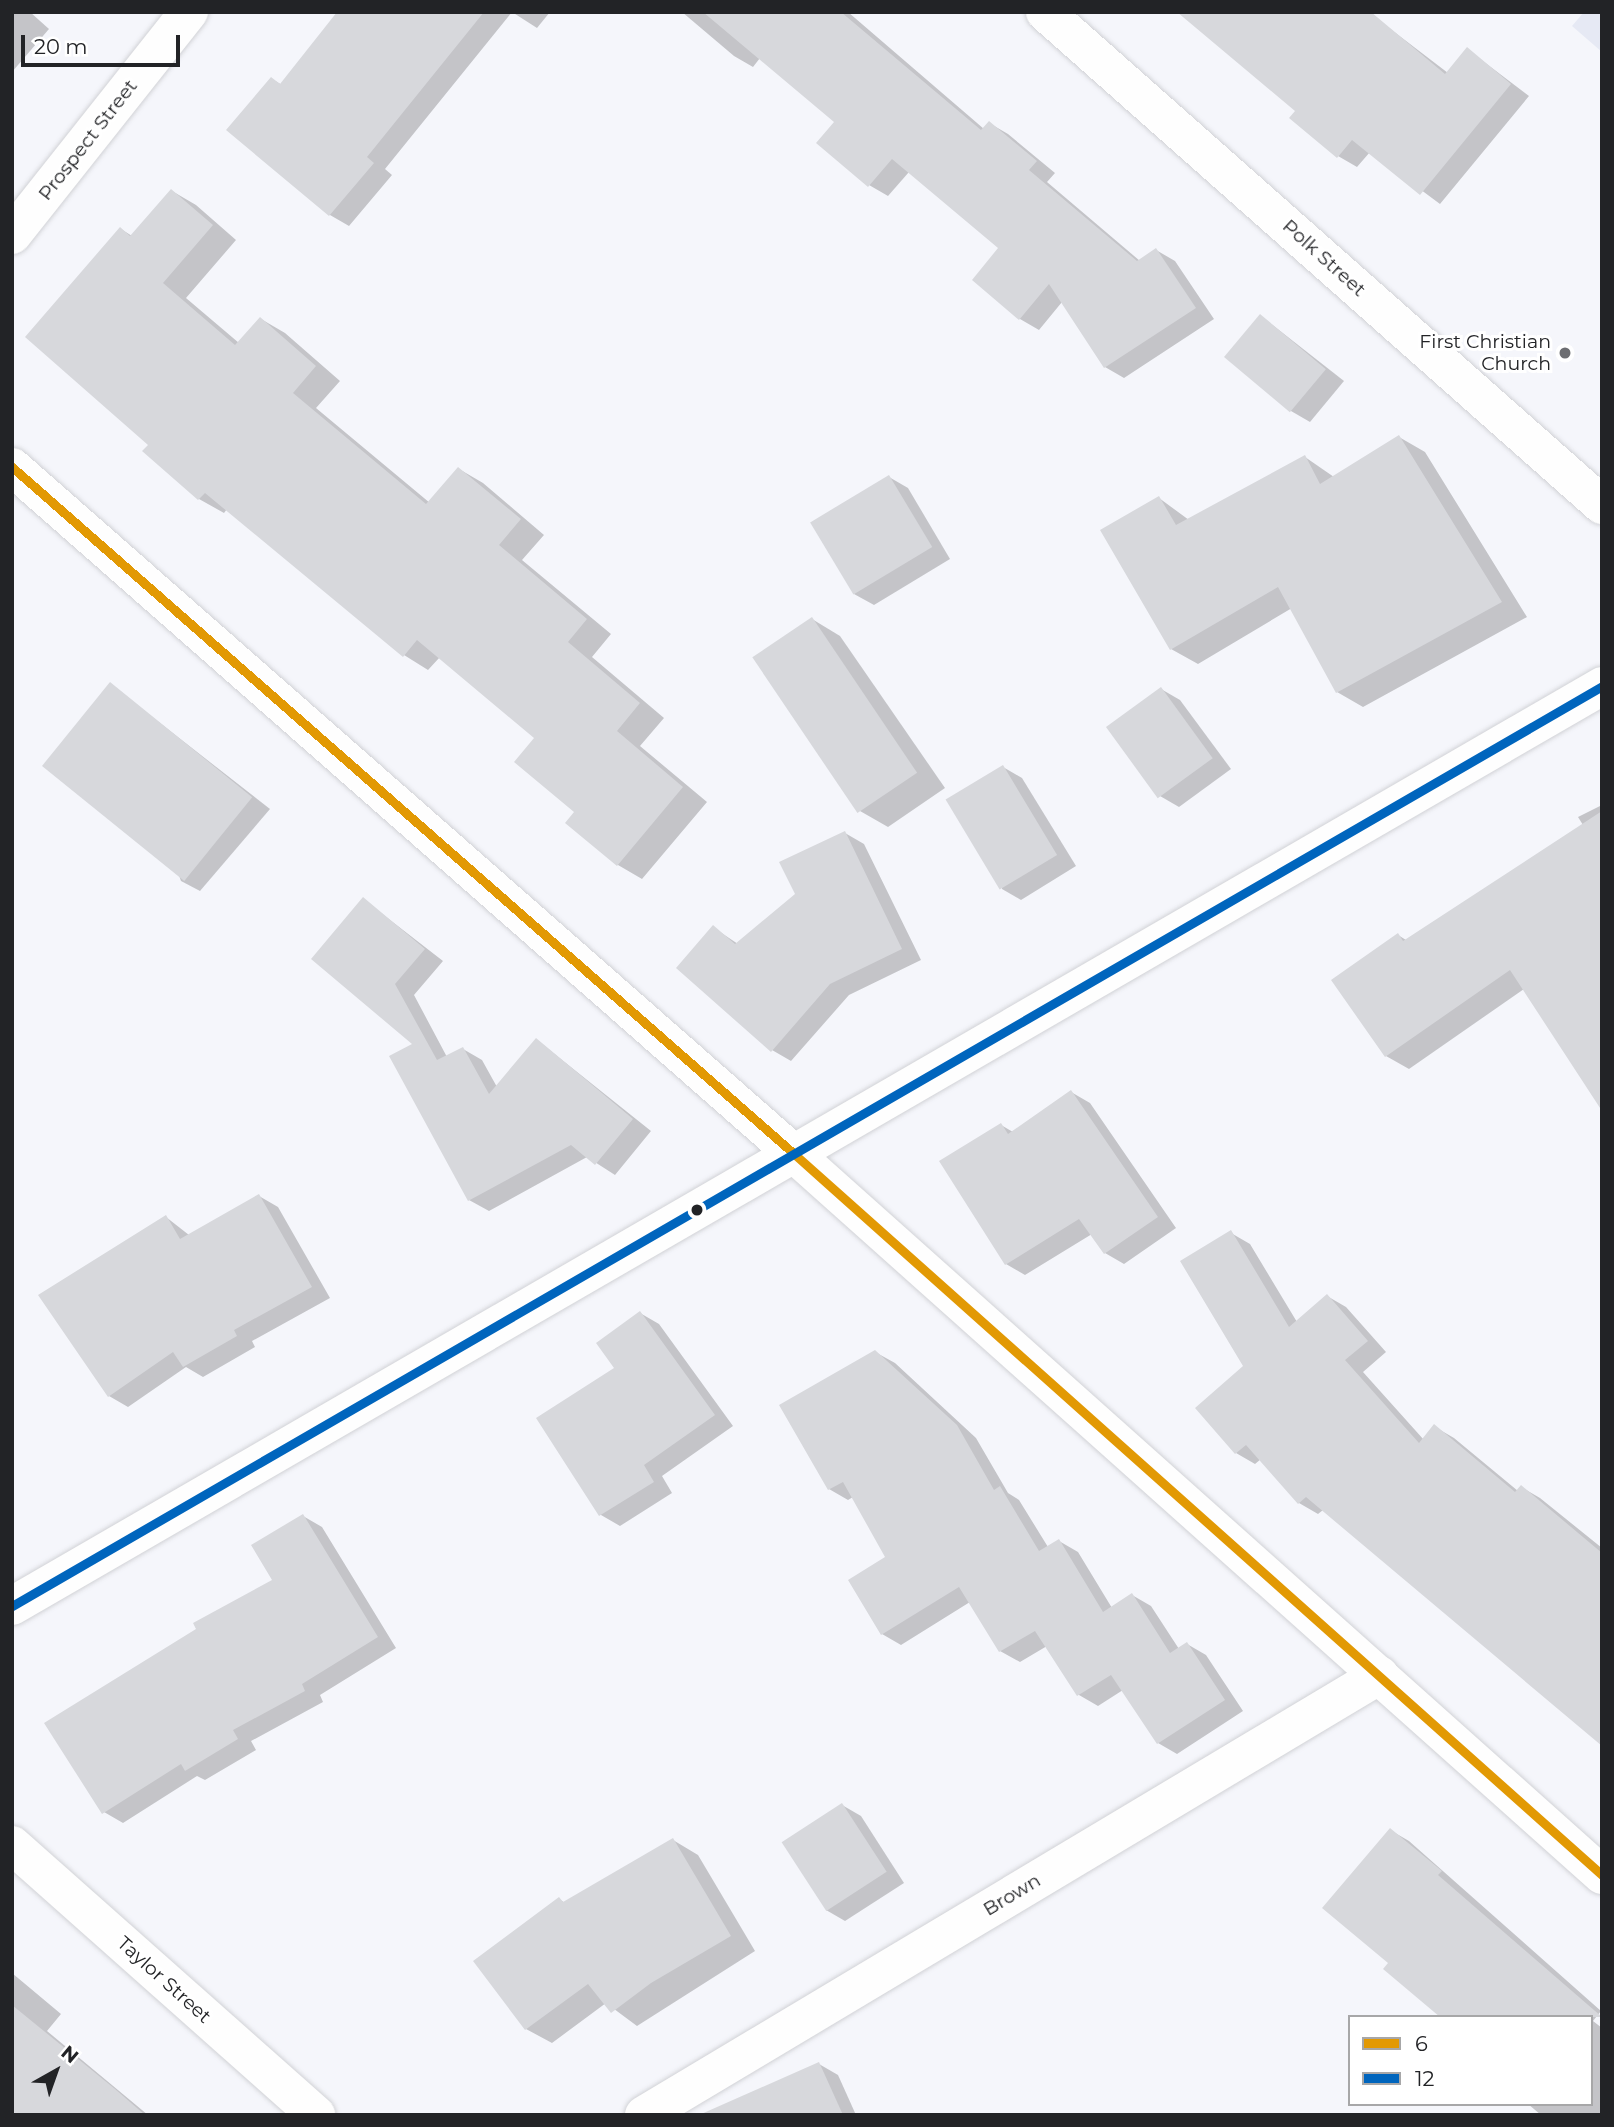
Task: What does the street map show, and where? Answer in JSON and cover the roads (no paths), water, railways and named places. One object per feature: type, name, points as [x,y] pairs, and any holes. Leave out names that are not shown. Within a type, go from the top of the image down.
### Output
[{"type":"street","name":"Prospect Street","points":[[12,235],[189,12]]},
{"type":"street","name":"Polk Street","points":[[1045,12],[1602,505]]},
{"type":"street","points":[[12,467],[792,1152],[1602,1875]]},
{"type":"street","points":[[12,1606],[792,1152],[1602,686]]},
{"type":"street","name":"Brown","points":[[644,2115],[1380,1675]]},
{"type":"street","name":"Taylor Street","points":[[12,1845],[316,2115]]},
{"type":"place","name":"First Christian Church","points":[[1565,353]]}]
